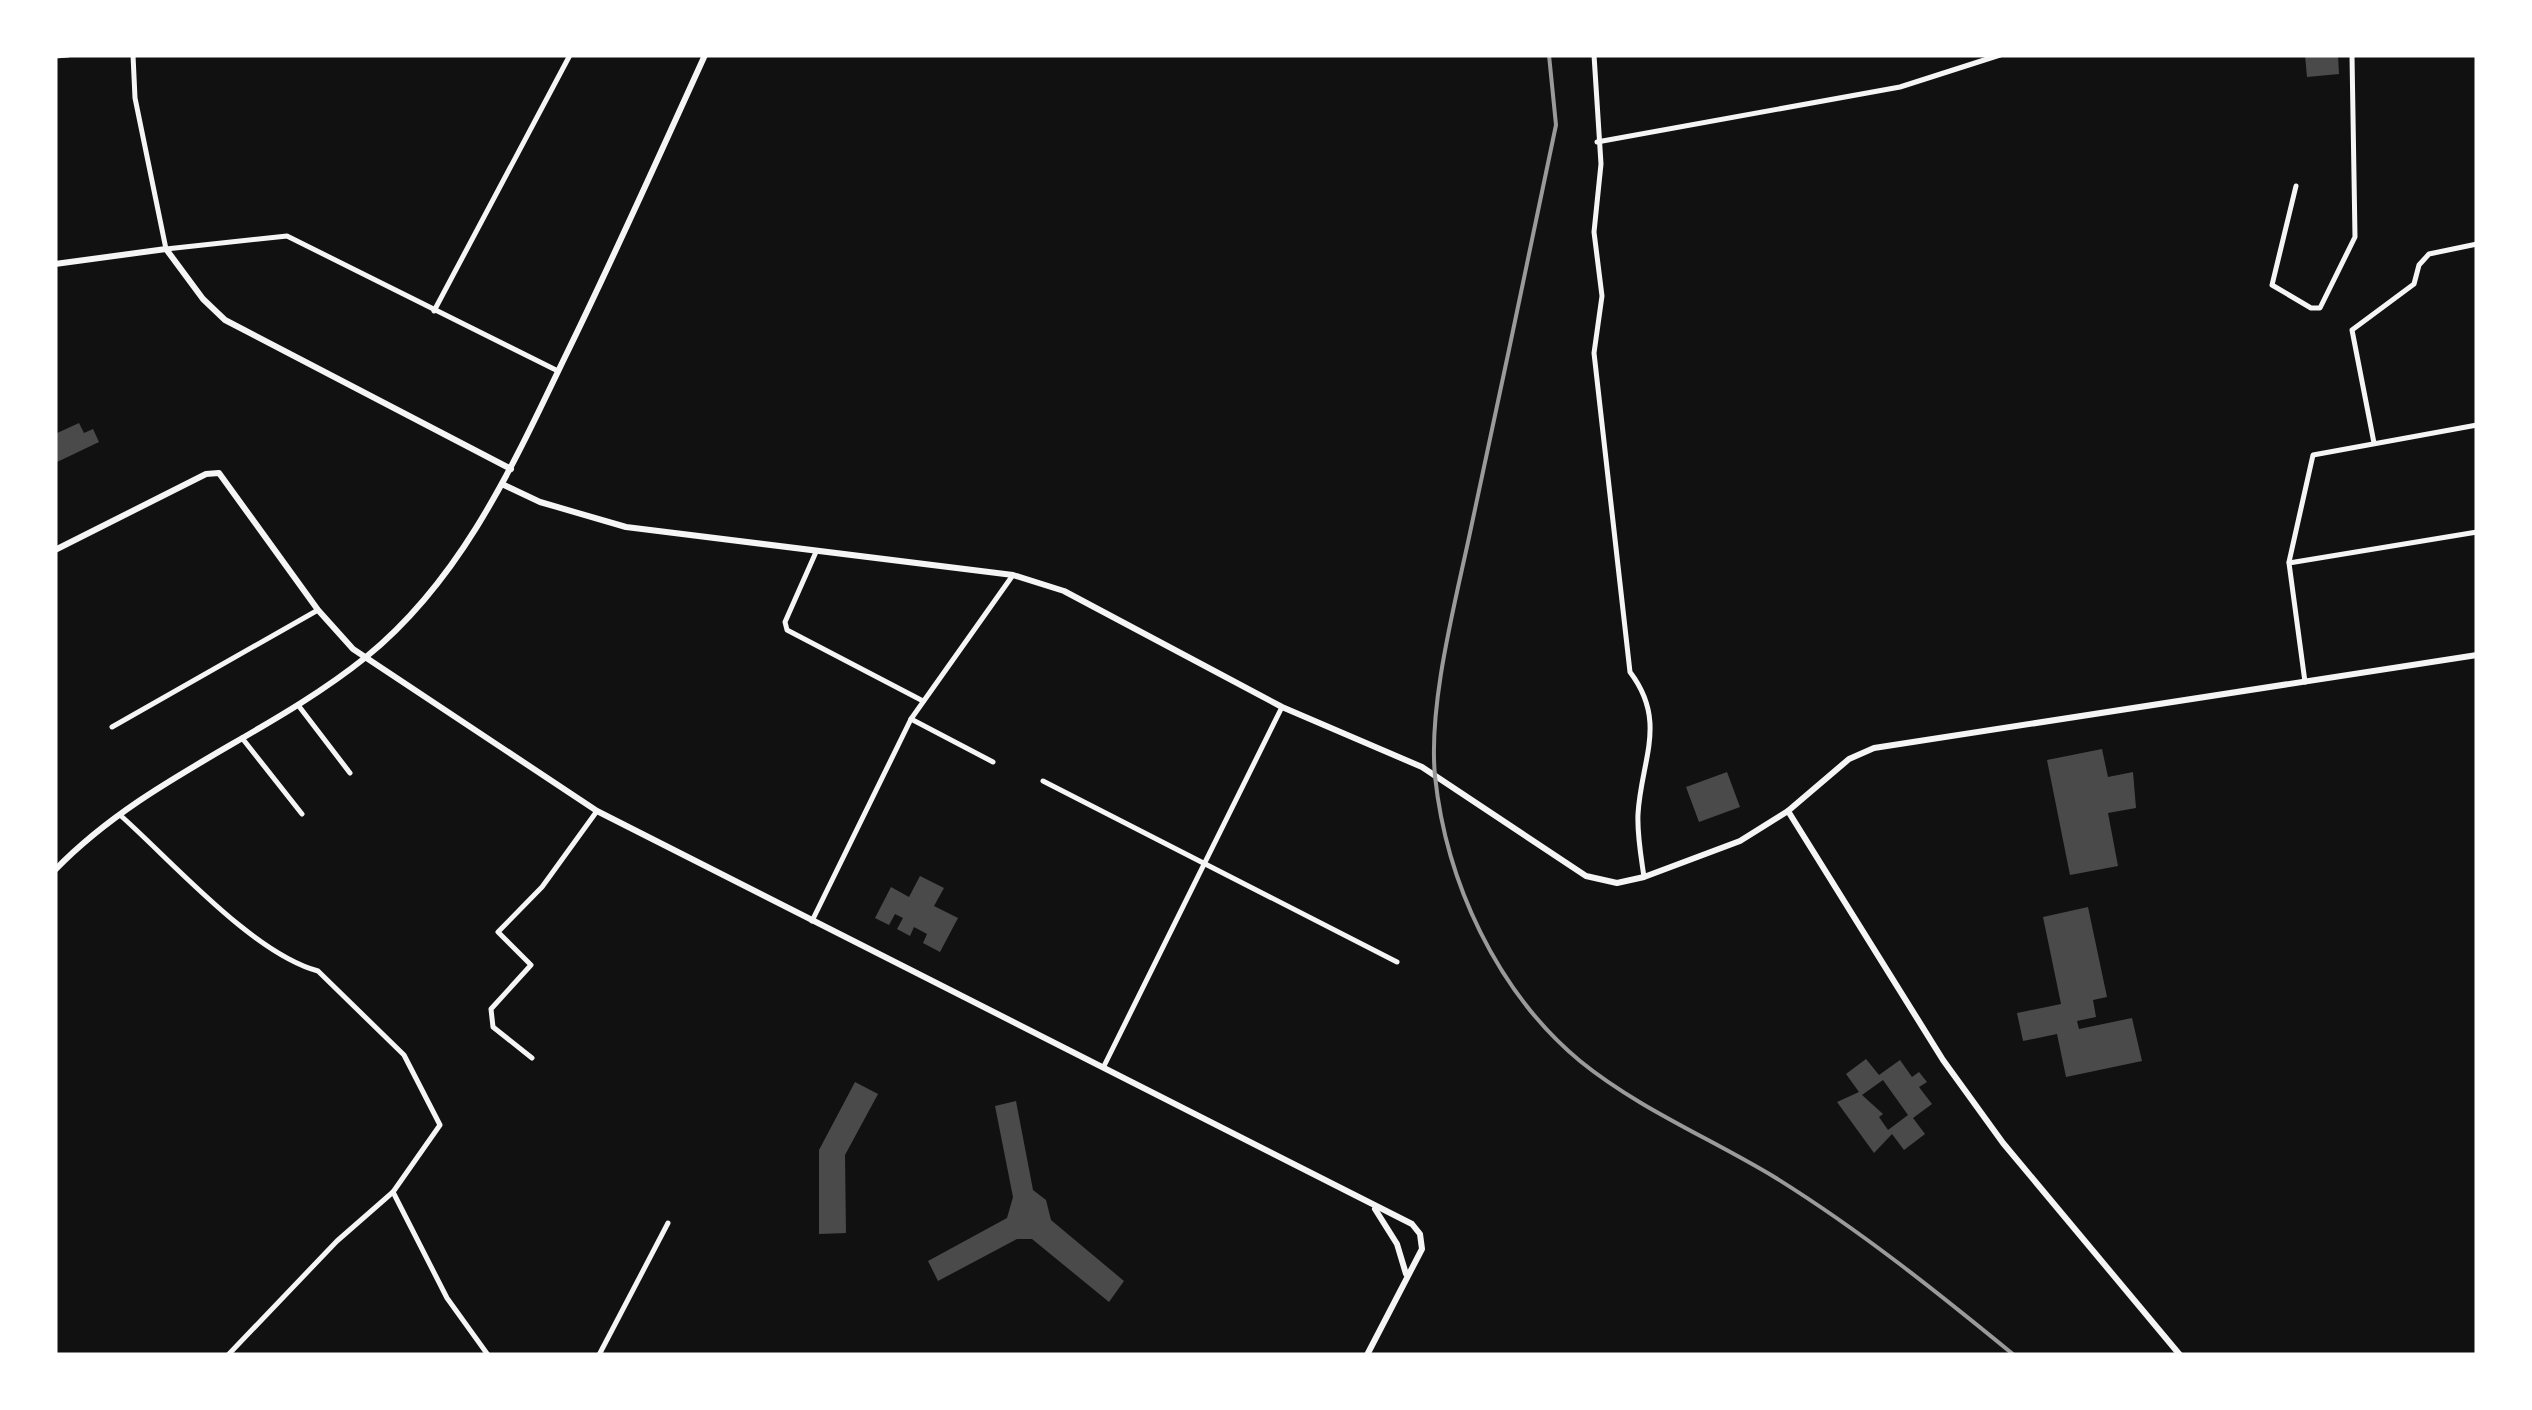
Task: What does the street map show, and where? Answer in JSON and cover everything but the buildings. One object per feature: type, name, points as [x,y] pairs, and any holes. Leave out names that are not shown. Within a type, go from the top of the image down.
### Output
[{"type":"main road","points":[[55,870],[120,815],[298,705],[365,658],[461,552],[512,469],[705,55]]},
{"type":"main road","points":[[55,264],[166,250],[202,299],[225,320],[512,469]]},
{"type":"main road","points":[[55,550],[206,474],[220,474],[318,610],[365,658],[597,810],[1412,1224],[1420,1234],[1422,1248],[1367,1355]]},
{"type":"main road","points":[[504,485],[540,502],[626,528],[1013,575],[1064,591],[1282,707],[1435,774],[1506,826],[1586,876],[1617,882],[1644,877],[1740,841],[1788,810],[1850,759],[1874,748],[2477,655]]},
{"type":"main road","points":[[1788,810],[1943,1060],[2003,1143],[2180,1355]]},
{"type":"main road","points":[[1373,1206],[1397,1244],[1406,1275]]},
{"type":"street","points":[[55,56],[68,55]]},
{"type":"street","points":[[133,55],[136,98],[166,250],[287,236],[558,372]]},
{"type":"street","points":[[434,311],[570,55]]},
{"type":"street","points":[[1594,55],[1600,189],[1594,232],[1602,296],[1594,352],[1630,672],[1650,702],[1650,760],[1638,810],[1644,877]]},
{"type":"street","points":[[1597,142],[1911,84],[2000,55]]},
{"type":"street","points":[[2296,186],[2272,285],[2311,308],[2320,308],[2355,237],[2352,55]]},
{"type":"street","points":[[2374,443],[2352,330],[2414,284],[2419,265],[2429,254],[2477,244]]},
{"type":"street","points":[[2305,682],[2288,563],[2310,459],[2374,443],[2477,426]]},
{"type":"street","points":[[2288,563],[2477,532]]},
{"type":"street","points":[[818,549],[786,622],[788,630],[923,702]]},
{"type":"street","points":[[812,921],[911,719],[1013,575]]},
{"type":"street","points":[[112,727],[318,610]]},
{"type":"street","points":[[298,705],[350,773]]},
{"type":"street","points":[[1104,1066],[1282,707]]},
{"type":"street","points":[[911,719],[992,762]]},
{"type":"street","points":[[242,738],[302,814]]},
{"type":"street","points":[[1043,781],[1397,962]]},
{"type":"street","points":[[532,1058],[492,1027],[491,1009],[531,965],[498,932],[542,886],[597,810]]},
{"type":"street","points":[[120,815],[219,908],[300,966],[318,971],[404,1055],[420,1079],[440,1130],[392,1192],[337,1240],[228,1355]]},
{"type":"street","points":[[392,1192],[446,1298],[488,1355]]},
{"type":"street","points":[[599,1355],[616,1330],[668,1223]]},
{"type":"railway","points":[[1549,55],[1556,125],[1439,684],[1435,776],[1441,816],[1464,895],[1480,932],[1524,1002],[1580,1061],[1627,1094],[1807,1198],[1898,1263],[2014,1355]]}]
